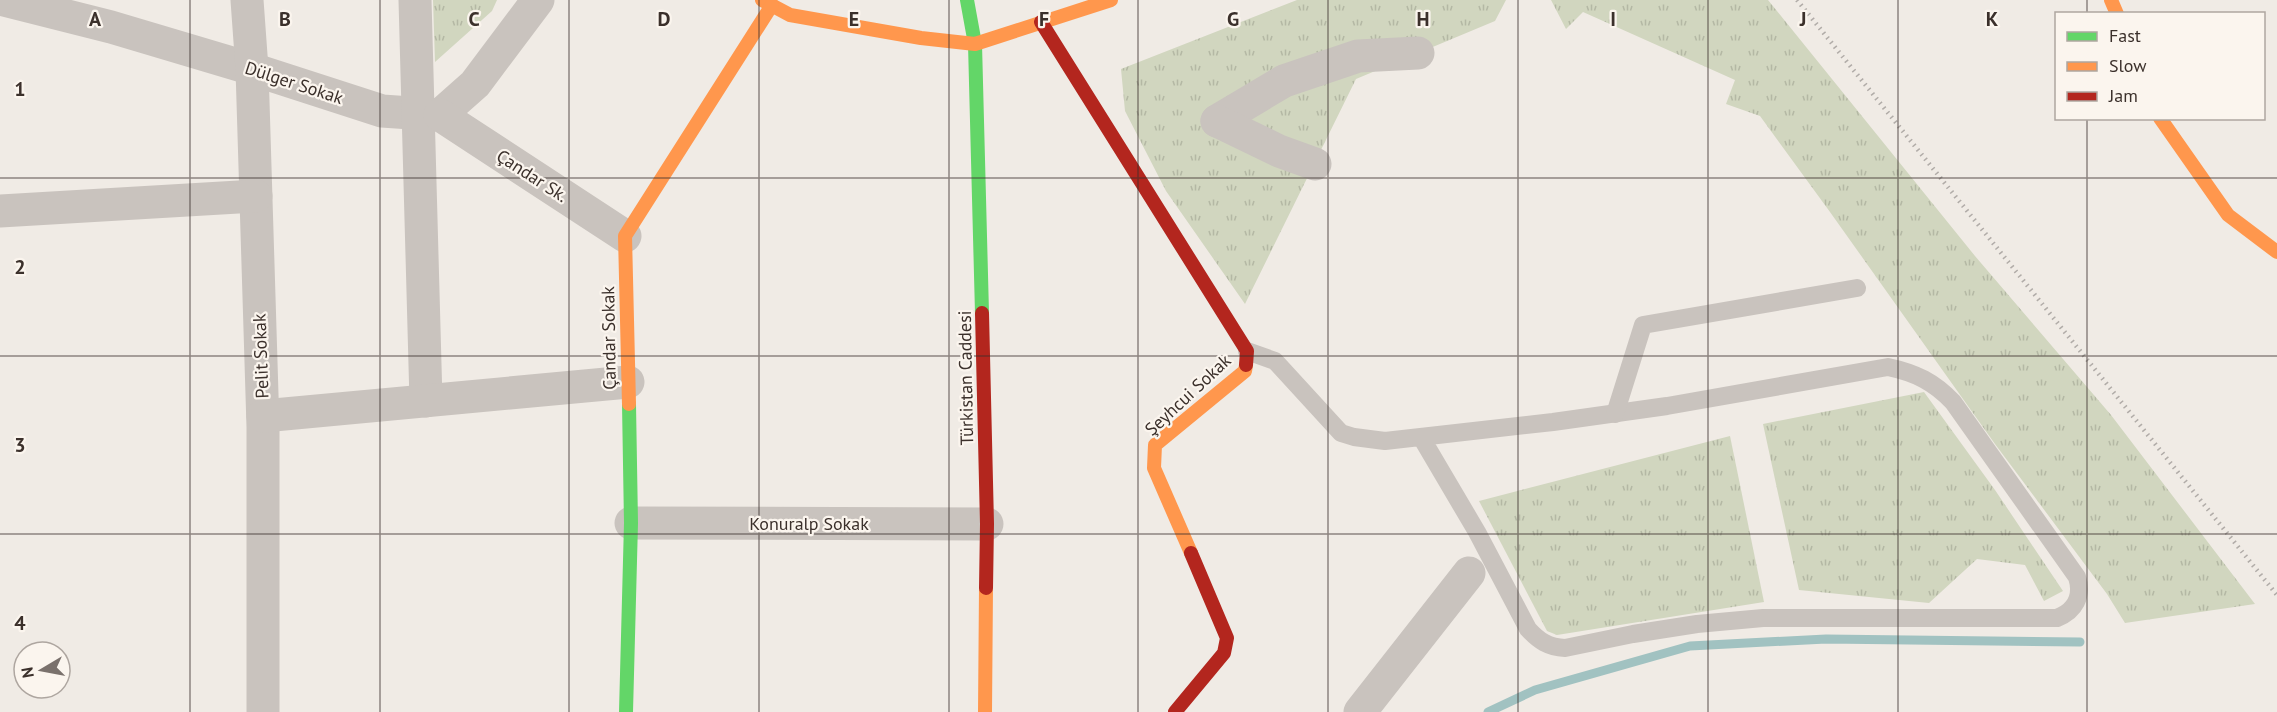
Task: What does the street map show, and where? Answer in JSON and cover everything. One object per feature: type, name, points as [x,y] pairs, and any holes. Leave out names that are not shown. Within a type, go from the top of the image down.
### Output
[{"type":"street","name":"Dülger Sokak","points":[[4,0],[111,27],[382,111],[429,114]]},
{"type":"street","name":"Pelit Sokak","points":[[248,0],[263,416],[263,712]]},
{"type":"street","points":[[415,0],[429,114],[426,401]]},
{"type":"street","points":[[429,114],[475,84],[538,0]]},
{"type":"street","name":"Türkistan Caddesi","points":[[967,0],[975,44],[987,524],[986,712]]},
{"type":"street","points":[[625,236],[767,3],[790,15],[921,38],[975,44],[1111,0]]},
{"type":"street","name":"Şeyhcui Sokak","points":[[1041,22],[1247,351],[1245,371],[1155,445],[1154,468],[1227,638],[1224,653],[1175,712]]},
{"type":"street","points":[[1315,164],[1279,151],[1217,122],[1284,81],[1295,77],[1358,56],[1418,53]]},
{"type":"street","name":"Çandar Sk.","points":[[429,114],[625,236]]},
{"type":"street","points":[[2161,120],[2228,215],[2277,252]]},
{"type":"street","points":[[0,211],[256,196]]},
{"type":"street","name":"Çandar Sokak","points":[[625,236],[631,523],[626,712]]},
{"type":"street","points":[[263,416],[628,382]]},
{"type":"street","name":"Konuralp Sokak","points":[[631,523],[987,524]]},
{"type":"street","points":[[1360,712],[1470,573]]},
{"type":"lane","points":[[1615,414],[1643,325],[1857,288]]},
{"type":"lane","points":[[1247,351],[1275,361],[1341,433],[1384,441],[1615,414],[1888,368],[1922,377],[1939,388],[1953,402],[2077,577],[2080,586],[2076,604],[2057,618],[1763,618],[1697,624],[1555,648],[1536,638],[1528,629],[1478,531],[1421,437]]},
{"type":"green space","points":[[433,0],[497,0],[492,11],[435,62]]},
{"type":"green space","points":[[1297,0],[1506,0],[1495,21],[1356,79],[1245,304],[1166,191],[1125,111],[1121,69]]},
{"type":"green space","points":[[1551,0],[1768,0],[1975,256],[2111,415],[2255,604],[2125,623],[2107,594],[1995,444],[1760,116],[1726,104],[1735,80],[1583,12],[1566,29]]},
{"type":"green space","points":[[1924,392],[1995,490],[2063,591],[2044,601],[2025,565],[1977,559],[1929,603],[1799,590],[1763,424]]},
{"type":"green space","points":[[1730,436],[1764,602],[1557,635],[1547,631],[1479,501]]},
{"type":"waterway","points":[[1488,712],[1535,690],[1690,646],[1826,639],[2080,642]]},
{"type":"railway","points":[[1797,0],[2277,595]]},
{"type":"traffic: fast","points":[[967,0],[975,44],[982,313]]},
{"type":"traffic: fast","points":[[626,712],[631,523],[629,404]]},
{"type":"traffic: slow","points":[[762,0],[790,15],[921,38],[975,44],[1111,0]]},
{"type":"traffic: slow","points":[[2111,0],[2116,12]]},
{"type":"traffic: slow","points":[[629,404],[625,236],[772,5]]},
{"type":"traffic: slow","points":[[2161,120],[2228,215],[2277,252]]},
{"type":"traffic: slow","points":[[1191,553],[1154,468],[1155,445],[1245,371],[1246,365]]},
{"type":"traffic: slow","points":[[985,712],[986,588]]},
{"type":"traffic: jam","points":[[1041,22],[1247,351],[1246,365]]},
{"type":"traffic: jam","points":[[982,313],[987,524],[986,588]]},
{"type":"traffic: jam","points":[[1175,712],[1224,653],[1227,638],[1191,553]]}]
